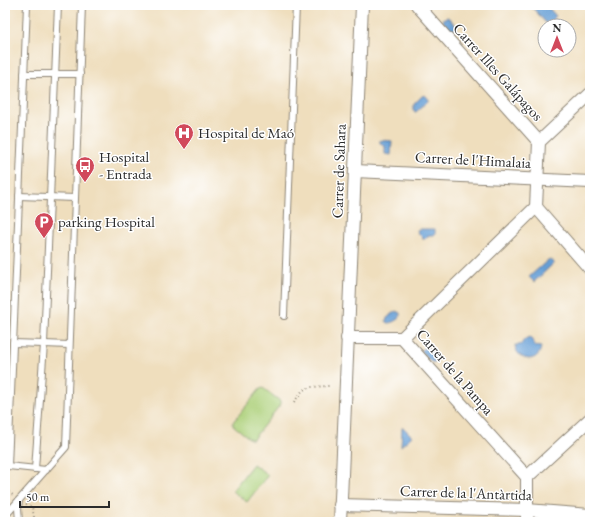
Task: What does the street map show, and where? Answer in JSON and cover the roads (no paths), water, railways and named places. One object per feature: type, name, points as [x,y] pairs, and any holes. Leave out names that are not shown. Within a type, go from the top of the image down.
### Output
[{"type":"street","name":"Carrer de Sahara","points":[[340,522],[362,5]]},
{"type":"street","name":"Carrer Illes Galápagos","points":[[417,5],[539,142]]},
{"type":"street","name":"Carrer Illes Galápagos","points":[[537,179],[539,142],[590,94]]},
{"type":"street","name":"Carrer de l'Himalaia","points":[[355,171],[590,182]]},
{"type":"street","points":[[537,179],[536,207],[590,269]]},
{"type":"street","name":"Carrer de la Pampa","points":[[527,477],[402,338],[536,207]]},
{"type":"street","points":[[347,338],[402,338]]},
{"type":"street","points":[[527,516],[527,477],[590,419]]},
{"type":"street","name":"Carrer de la l'Antàrtida","points":[[340,505],[527,516],[590,515]]},
{"type":"lane","points":[[27,5],[8,466],[46,470]]},
{"type":"lane","points":[[35,469],[44,344],[58,5]]},
{"type":"lane","points":[[5,516],[66,447],[82,5]]},
{"type":"lane","points":[[284,316],[296,5]]},
{"type":"lane","points":[[24,74],[80,74]]},
{"type":"lane","points":[[19,196],[75,198]]},
{"type":"lane","points":[[13,343],[69,345]]},
{"type":"lane","points":[[19,499],[19,522]]},
{"type":"water","points":[[546,5],[556,16],[554,18],[542,18],[531,6]]},
{"type":"water","points":[[448,17],[457,27],[452,32],[443,22],[444,18]]},
{"type":"water","points":[[425,95],[428,98],[428,101],[415,112],[414,104]]},
{"type":"water","points":[[380,140],[392,141],[391,155],[385,154],[385,146],[380,143]]},
{"type":"water","points":[[435,229],[435,234],[429,235],[424,239],[418,233],[417,230]]},
{"type":"water","points":[[549,259],[554,263],[534,282],[529,277]]},
{"type":"water","points":[[396,311],[400,313],[400,317],[388,323],[386,321],[387,318]]},
{"type":"water","points":[[530,337],[535,346],[541,347],[536,356],[528,359],[520,355],[515,345],[521,344],[525,339]]},
{"type":"water","points":[[426,346],[437,357],[435,363],[431,362],[421,351]]},
{"type":"water","points":[[403,427],[412,436],[401,446],[402,428]]},
{"type":"place","name":"Hospital de Maó","points":[[184,150]]},
{"type":"place","name":"Hospital - Entrada","points":[[85,183]]},
{"type":"place","name":"parking Hospital","points":[[44,239]]}]
